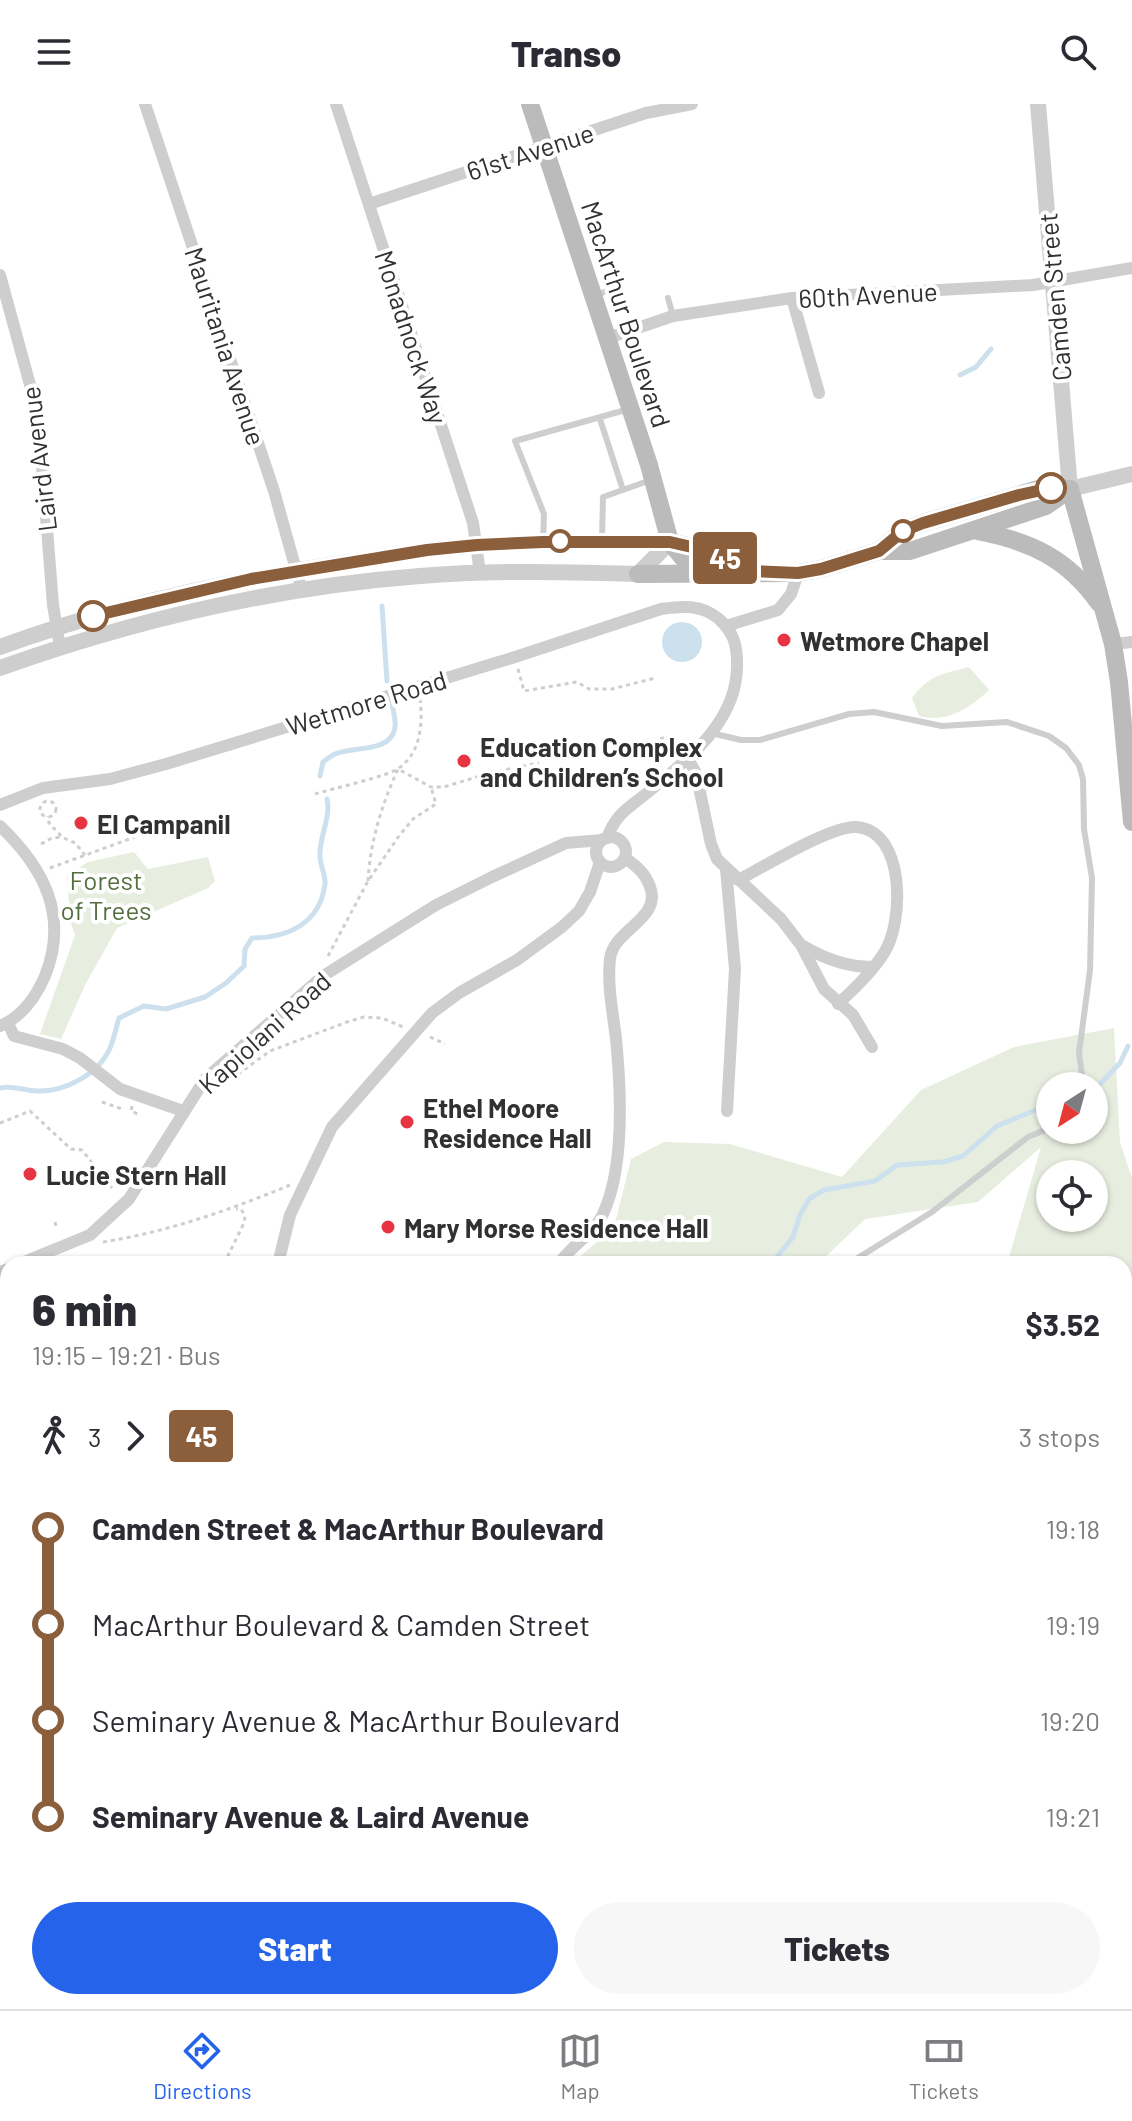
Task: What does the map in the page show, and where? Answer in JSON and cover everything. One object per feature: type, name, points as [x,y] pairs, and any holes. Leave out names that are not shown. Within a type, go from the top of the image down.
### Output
[{"type":"main road","name":"MacArthur Boulevard","points":[[530,104],[654,479],[670,542]]},
{"type":"main road","points":[[879,551],[903,531],[951,514],[1042,488],[1070,489]]},
{"type":"main road","points":[[638,574],[798,573],[821,569],[879,551],[910,551],[974,531],[1046,506],[1070,489]]},
{"type":"main road","points":[[1070,489],[1104,609]]},
{"type":"main road","points":[[974,531],[1014,539],[1049,554],[1090,591],[1104,609],[1122,643],[1119,682],[1132,822]]},
{"type":"main road","points":[[670,542],[709,551],[751,571]]},
{"type":"main road","points":[[670,542],[687,563],[707,573]]},
{"type":"street","name":"Mauritania Avenue","points":[[145,104],[274,491],[302,591]]},
{"type":"street","name":"Monadnock Way","points":[[336,104],[473,523],[480,573]]},
{"type":"street","name":"61st Avenue","points":[[369,204],[646,113],[692,104]]},
{"type":"street","name":"Camden Street","points":[[1038,104],[1070,489]]},
{"type":"street","name":"60th Avenue","points":[[608,338],[673,316],[792,298],[1054,282],[1132,268]]},
{"type":"street","name":"Laird Avenue","points":[[0,275],[38,414],[60,647]]},
{"type":"street","points":[[792,298],[819,393]]},
{"type":"street","points":[[1070,489],[1132,474]]},
{"type":"street","points":[[0,647],[56,627],[158,599],[296,571],[427,550],[543,542],[670,542]]},
{"type":"street","points":[[0,668],[60,647],[210,608],[302,591],[419,576],[480,573],[638,574],[670,542]]},
{"type":"street","points":[[280,1256],[290,1215],[332,1127],[432,1013],[517,960],[579,911],[590,892],[600,862],[596,851],[614,820],[711,733],[726,712],[735,689],[737,644],[726,626],[778,610],[791,594],[798,573]]},
{"type":"street","name":"Wetmore Road","points":[[0,805],[43,788],[110,779],[166,764],[661,609],[686,605],[710,612],[726,626]]},
{"type":"street","points":[[684,756],[696,773],[717,859],[766,903],[801,945],[824,989],[853,1015],[872,1047]]},
{"type":"street","points":[[0,826],[19,844],[39,873],[55,919],[52,952],[40,986],[26,1008],[4,1025],[14,1036],[63,1049],[80,1058],[120,1089],[183,1111]]},
{"type":"street","points":[[738,880],[839,831],[855,827],[874,831],[887,846],[897,889],[898,909],[891,938],[883,954],[838,1004]]},
{"type":"street","points":[[565,1256],[577,1241],[595,1228],[604,1213],[617,1161],[618,1063],[609,973],[611,948],[651,909],[653,896],[648,880],[625,858],[624,844],[616,838],[604,839]]},
{"type":"street","name":"Kapiolani Road","points":[[39,1256],[90,1235],[129,1199],[205,1079],[323,976],[436,905],[492,877],[566,843],[604,839]]},
{"type":"street","points":[[600,862],[614,867],[625,858]]},
{"type":"street","points":[[726,869],[735,969],[727,1111]]},
{"type":"street","points":[[801,945],[837,962],[872,967]]},
{"type":"lane","points":[[594,296],[615,288]]},
{"type":"lane","points":[[668,298],[673,316]]},
{"type":"lane","points":[[543,542],[544,514],[515,441],[631,409]]},
{"type":"lane","points":[[600,419],[623,490]]},
{"type":"lane","points":[[602,543],[603,497],[654,479]]},
{"type":"lane","points":[[711,733],[741,740],[760,740],[849,714],[874,712],[942,726],[1007,722],[1049,736],[1066,748],[1079,765],[1083,779],[1084,829],[1092,878],[1091,960],[1079,1053],[1082,1072]]},
{"type":"lane","points":[[861,1256],[932,1212],[1036,1134]]},
{"type":"path","points":[[515,657],[524,691],[577,682],[589,689],[612,689],[655,678]]},
{"type":"path","points":[[368,881],[370,853],[389,790],[398,769],[419,740],[422,724],[419,686]]},
{"type":"path","points":[[660,739],[666,737],[684,756]]},
{"type":"path","points":[[315,794],[398,769],[431,787],[444,787],[493,772],[539,763]]},
{"type":"path","points":[[322,966],[368,881],[413,819],[436,804],[431,787]]},
{"type":"path","points":[[48,816],[49,823],[62,837],[75,843],[85,855]]},
{"type":"path","points":[[41,844],[62,837]]},
{"type":"path","points":[[39,873],[135,837]]},
{"type":"path","points":[[210,1095],[270,1051],[347,1022],[364,1017],[382,1018],[403,1027]]},
{"type":"path","points":[[432,1039],[445,1044]]},
{"type":"path","points":[[102,1102],[122,1109]]},
{"type":"path","points":[[0,1123],[30,1111],[71,1149],[82,1149],[112,1188]]},
{"type":"path","points":[[131,1111],[140,1115]]},
{"type":"path","points":[[103,1242],[130,1238],[233,1209],[298,1182]]},
{"type":"path","points":[[228,1256],[245,1216],[241,1209],[233,1209]]},
{"type":"green space","points":[[969,667],[989,690],[957,713],[939,718],[919,716],[912,698],[924,684],[937,676]]},
{"type":"green space","name":"Forest of Trees","points":[[134,852],[148,869],[208,857],[215,881],[208,888],[117,928],[85,985],[61,1039],[40,1034],[75,935],[70,921],[67,875],[88,862]]},
{"type":"green space","points":[[1114,1028],[1120,1142],[1132,1178],[1132,1256],[1009,1256],[1036,1164],[1036,1232],[1108,1232],[1108,1160],[1037,1160],[1041,1147],[978,1202],[865,1219],[826,1256],[581,1256],[614,1227],[631,1159],[664,1142],[730,1144],[842,1177],[921,1090],[1014,1047]]},
{"type":"water","points":[[682,622],[696,628],[702,642],[696,656],[682,662],[668,656],[662,642],[668,628]]},
{"type":"waterway","points":[[960,375],[976,367],[991,349]]},
{"type":"waterway","points":[[382,606],[387,681]]},
{"type":"waterway","points":[[320,776],[323,762],[333,755],[374,747],[388,740],[395,727],[392,703]]},
{"type":"waterway","points":[[0,1088],[48,1091],[80,1080],[105,1057],[119,1018],[144,1006],[166,1009],[205,997],[244,966],[245,949],[252,938],[277,935],[309,919],[322,898],[325,884],[320,854],[328,813],[327,799]]},
{"type":"waterway","points":[[1108,1076],[1120,1063],[1128,1046]]},
{"type":"waterway","points":[[778,1256],[793,1237],[809,1199],[824,1190],[875,1181],[897,1165],[943,1162],[963,1156],[997,1126],[1036,1110]]},
{"type":"bus line","name":"45","points":[[93,616],[251,579],[427,550],[477,545],[670,542],[709,551],[751,571],[798,573],[879,551],[903,531],[923,523],[1051,488]]},
{"type":"place","name":"Wetmore Chapel","points":[[784,640]]},
{"type":"place","name":"Education Complex and Children’s School","points":[[464,761]]},
{"type":"place","name":"El Campanil","points":[[81,823]]},
{"type":"place","name":"Ethel Moore Residence Hall","points":[[407,1122]]},
{"type":"place","name":"Lucie Stern Hall","points":[[30,1174]]},
{"type":"place","name":"Mary Morse Residence Hall","points":[[388,1227]]}]
